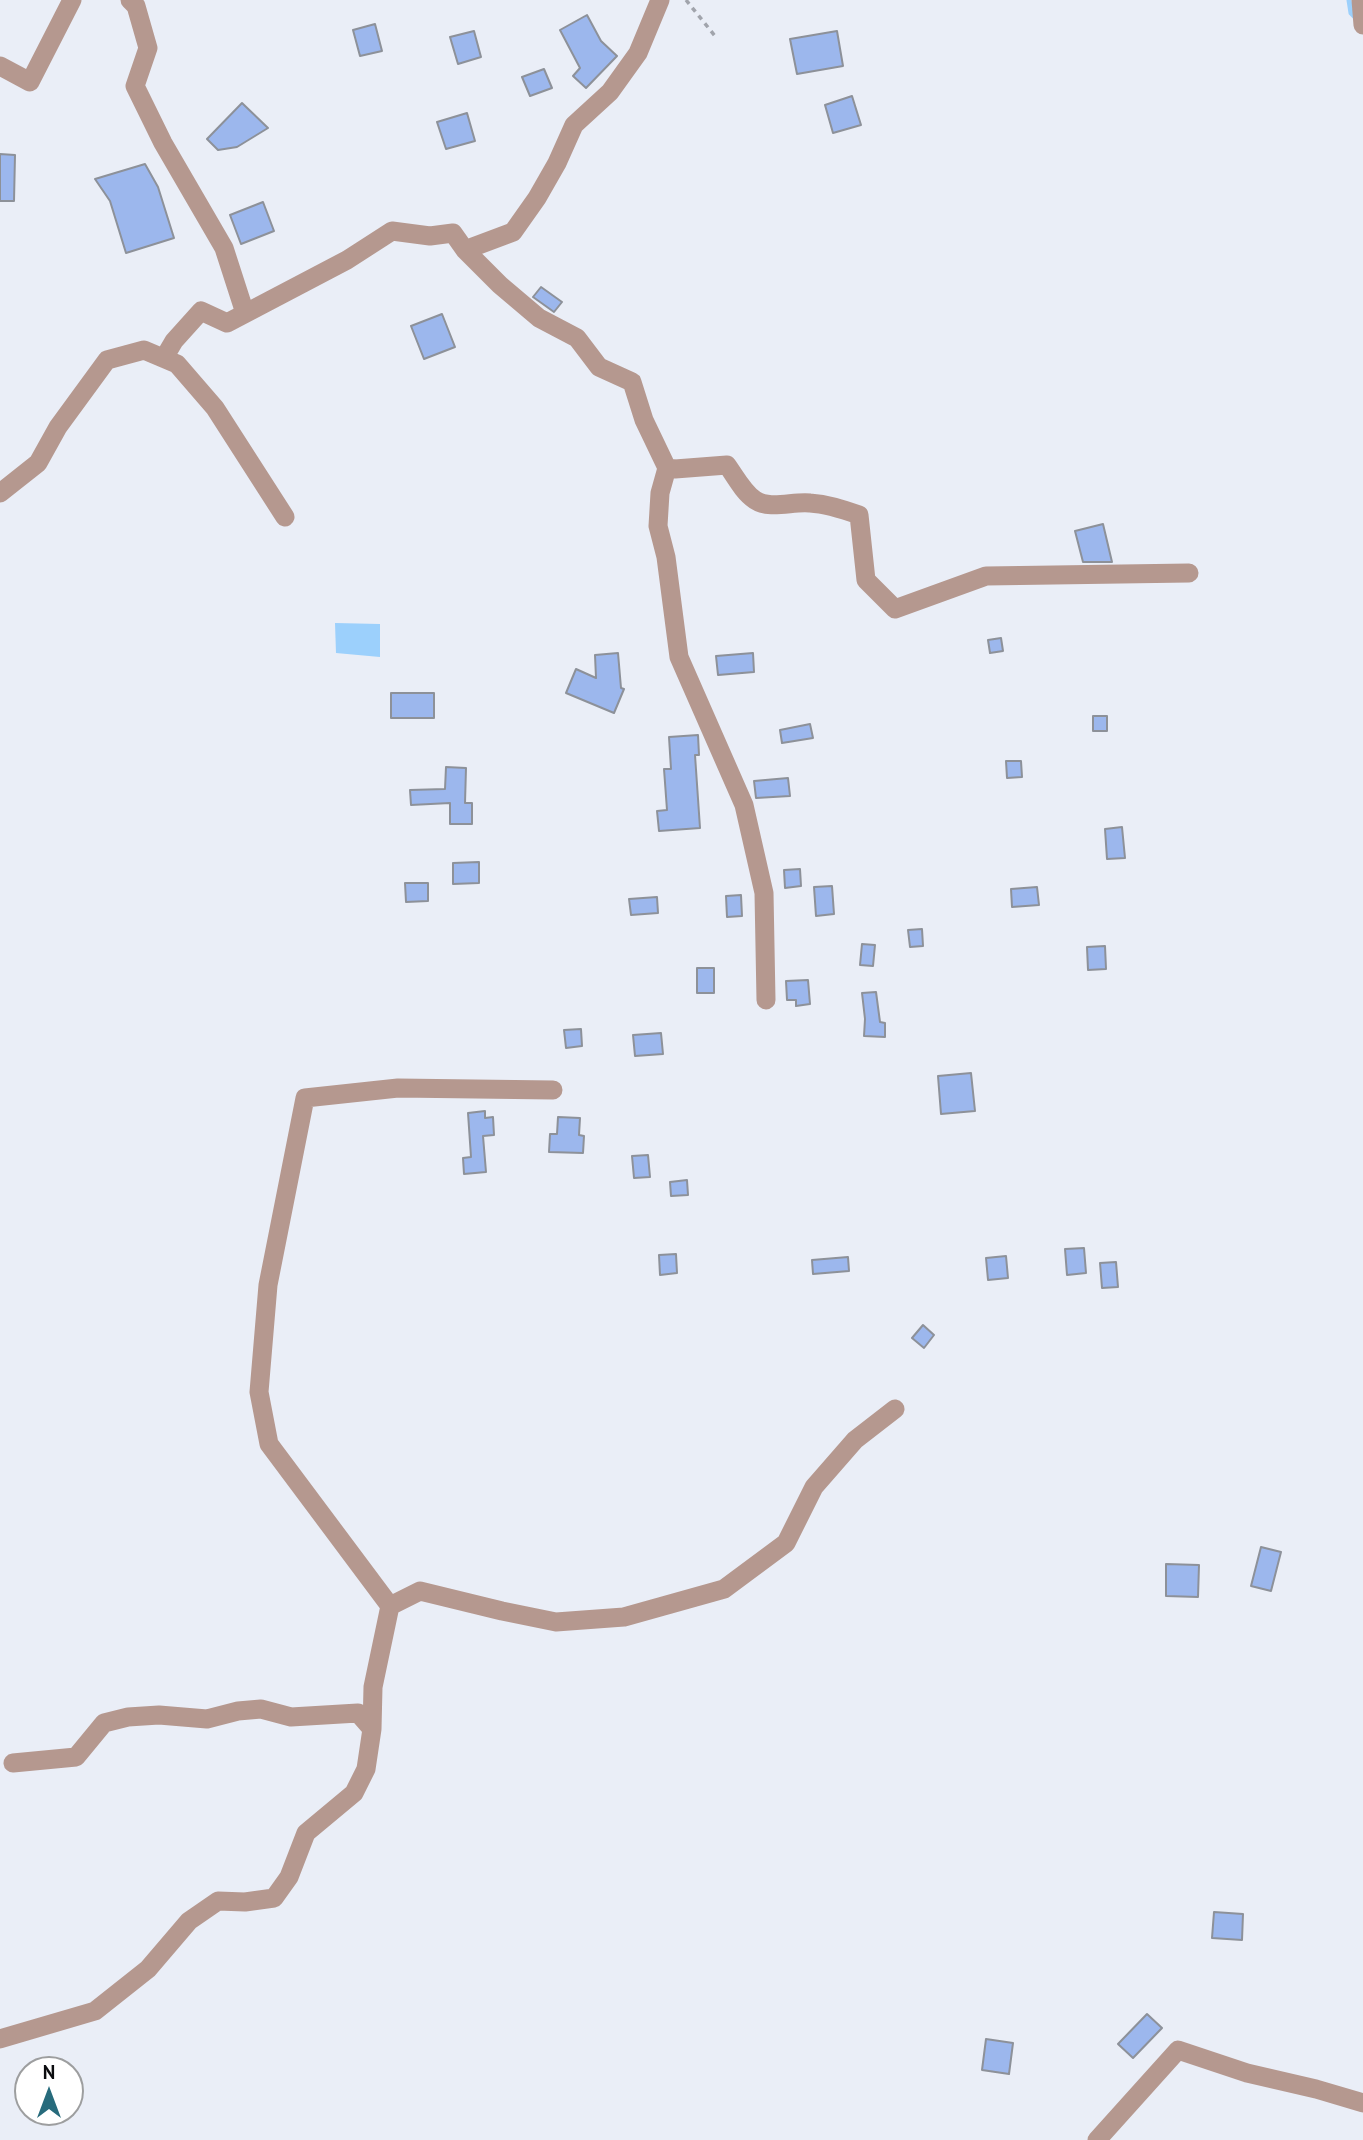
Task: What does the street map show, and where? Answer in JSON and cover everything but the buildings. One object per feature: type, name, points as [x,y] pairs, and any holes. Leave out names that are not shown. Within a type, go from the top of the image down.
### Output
[{"type":"street","points":[[0,66],[30,82],[72,0]]},
{"type":"street","points":[[130,0],[136,6],[148,47],[135,86],[163,143],[224,248],[244,310]]},
{"type":"street","points":[[1361,0],[1363,25]]},
{"type":"street","points":[[465,250],[513,232],[557,163],[574,125],[610,92],[638,53],[659,1]]},
{"type":"street","points":[[164,358],[174,341],[201,311],[227,323],[347,260],[392,231],[430,236],[453,233],[465,250],[500,285],[539,318],[577,338],[599,367],[632,382],[644,419],[667,468],[660,493],[658,526],[666,557],[679,657],[744,805],[764,893],[765,1000]]},
{"type":"street","points":[[0,493],[38,463],[58,427],[107,360],[144,350],[177,364],[215,408],[285,517]]},
{"type":"street","points":[[667,468],[727,465],[746,492],[757,502],[783,505],[806,502],[831,505],[859,514],[866,580],[895,609],[986,576],[1189,573]]},
{"type":"street","points":[[0,2039],[95,2011],[148,1969],[189,1921],[218,1901],[245,1902],[274,1898],[289,1877],[306,1832],[354,1793],[366,1769],[372,1729],[373,1687],[390,1606],[269,1444],[258,1392],[268,1285],[306,1098],[398,1088],[553,1090]]},
{"type":"street","points":[[390,1606],[420,1591],[556,1622],[624,1617],[724,1589],[786,1543],[814,1487],[855,1440],[895,1409]]},
{"type":"street","points":[[13,1763],[76,1757],[104,1723],[128,1717],[159,1715],[207,1718],[261,1709],[291,1717],[358,1713],[372,1729]]},
{"type":"street","points":[[1097,2140],[1178,2050],[1247,2073],[1363,2103]]},
{"type":"path","points":[[686,0],[715,36]]},
{"type":"water","points":[[335,623],[380,624],[380,657],[336,653]]},
{"type":"waterway","points":[[1349,0],[1351,13],[1356,18]]}]
